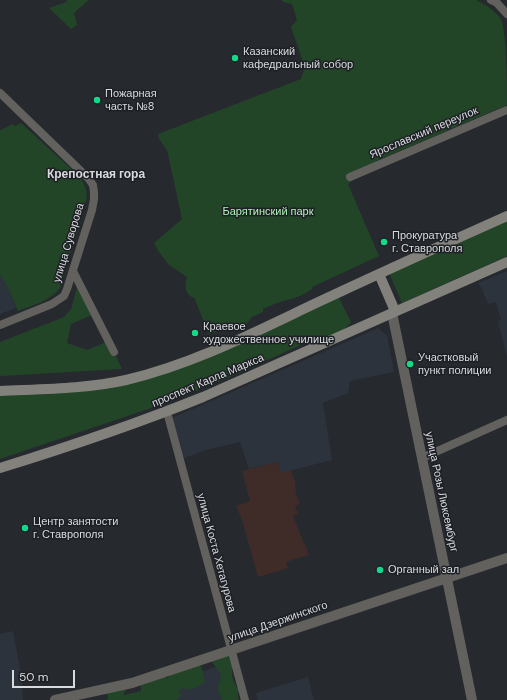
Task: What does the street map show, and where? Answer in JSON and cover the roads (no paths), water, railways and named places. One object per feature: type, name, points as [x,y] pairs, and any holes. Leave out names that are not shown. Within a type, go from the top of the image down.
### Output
[{"type":"main road","points":[[0,392],[109,383],[159,371],[217,350],[507,216]]},
{"type":"main road","name":"проспект Карла Маркса","points":[[0,468],[83,442],[203,398],[507,262]]},
{"type":"main road","points":[[380,274],[393,312]]},
{"type":"street","points":[[491,0],[507,14]]},
{"type":"street","name":"улица Суворова","points":[[0,93],[88,178],[93,185],[94,199],[92,210],[64,296],[59,300],[0,325]]},
{"type":"street","name":"Ярославский переулок","points":[[350,177],[507,110]]},
{"type":"street","points":[[73,271],[114,352]]},
{"type":"street","name":"улица Розы Люксембург","points":[[393,312],[472,700]]},
{"type":"street","name":"улица Коста Хетагурова","points":[[167,412],[245,700]]},
{"type":"street","points":[[422,458],[507,420]]},
{"type":"street","name":"улица Дзержинского","points":[[55,700],[132,683],[507,558]]},
{"type":"place","name":"Казанский кафедральный собор","points":[[235,58]]},
{"type":"place","name":"Пожарная часть №8","points":[[97,100]]},
{"type":"place","name":"Прокуратура г. Ставрополя","points":[[384,242]]},
{"type":"place","name":"Краевое художественное училище","points":[[195,333]]},
{"type":"place","name":"Участковый пункт полиции","points":[[410,364]]},
{"type":"place","name":"Центр занятости г. Ставрополя","points":[[25,528]]},
{"type":"place","name":"Органный зал","points":[[380,570]]},
{"type":"district","name":"Крепостная гора","points":[[96,175]]},
{"type":"park label","name":"Барятинский парк","points":[[268,212]]}]
